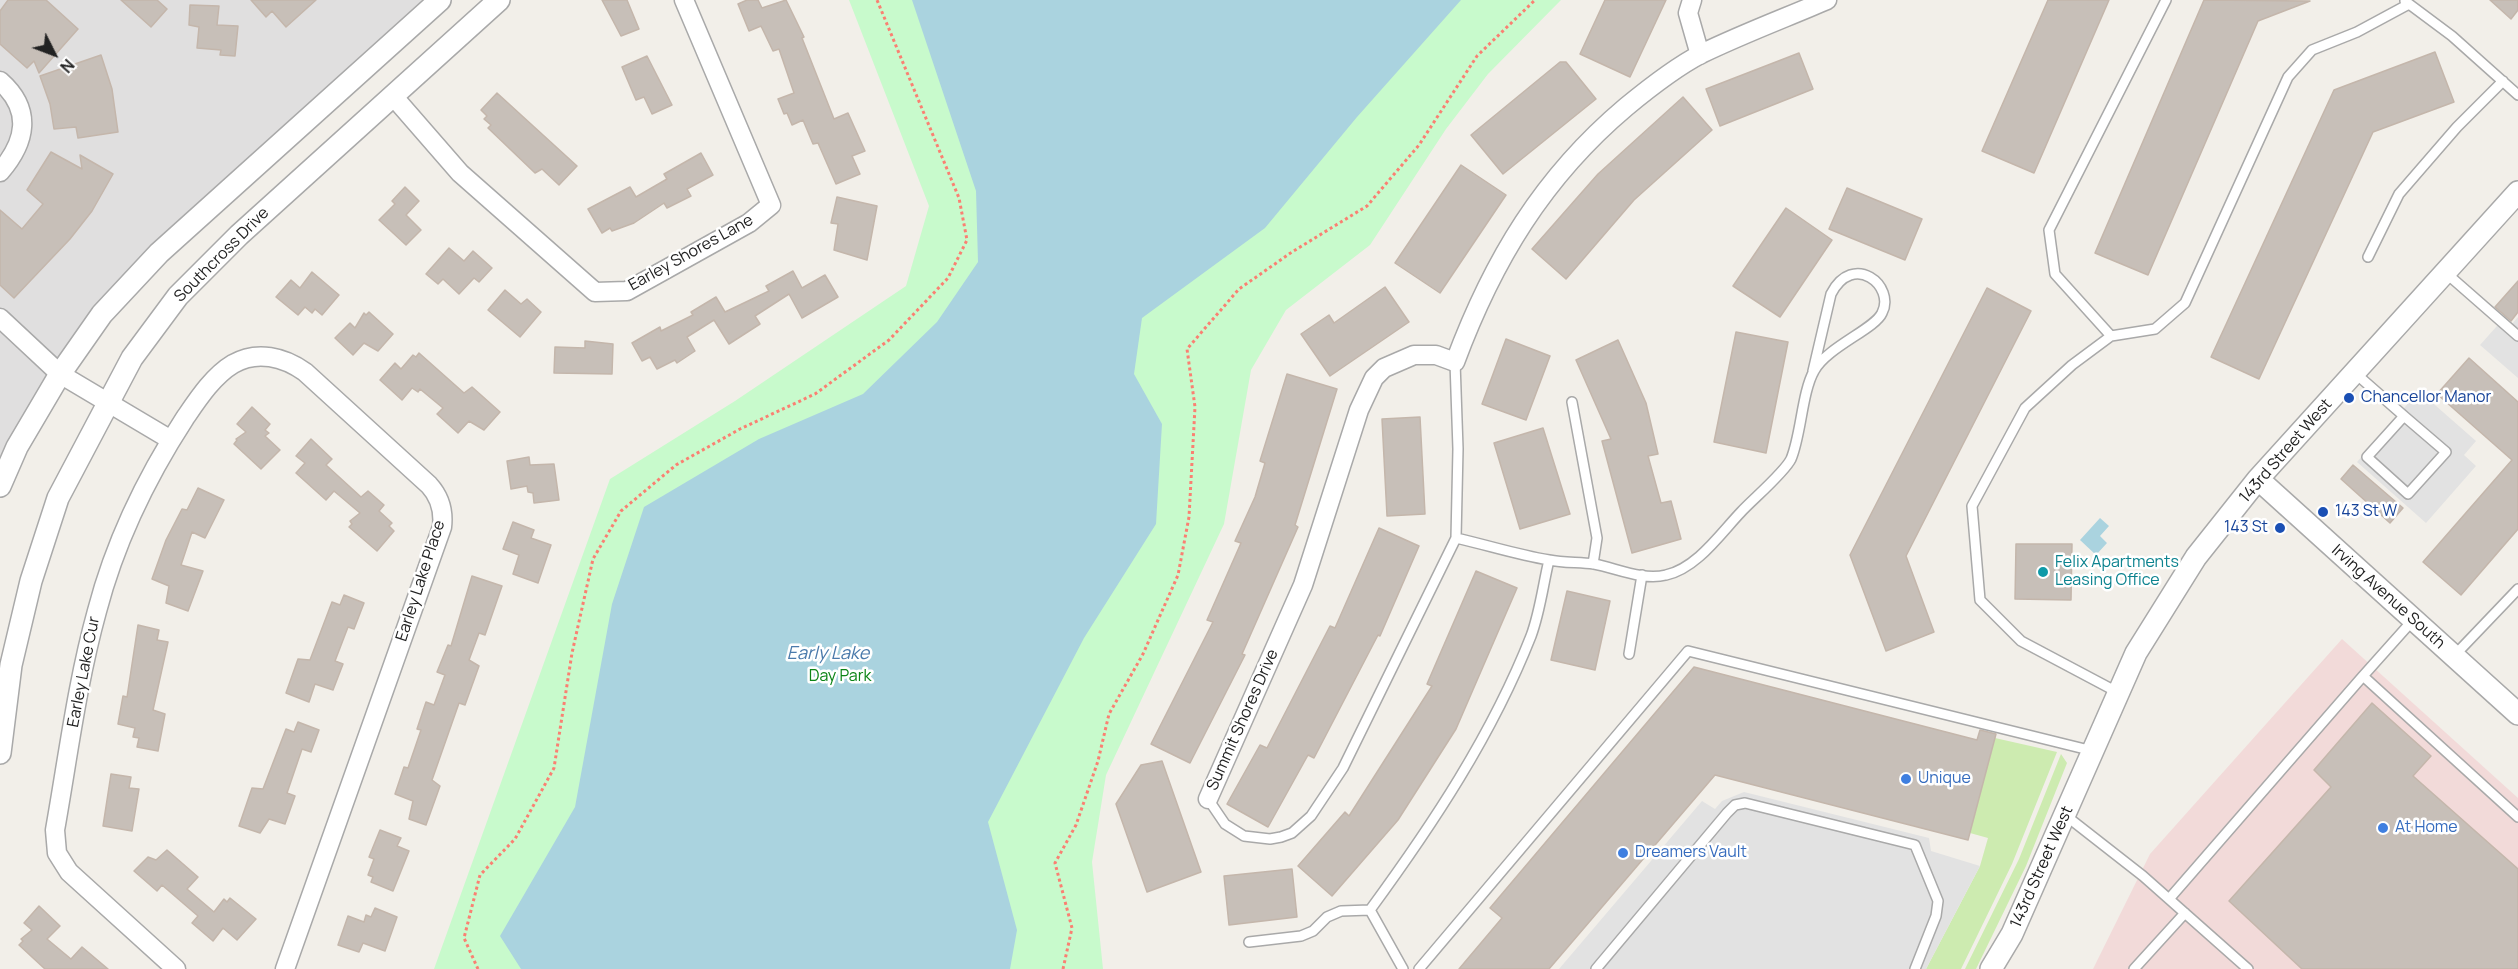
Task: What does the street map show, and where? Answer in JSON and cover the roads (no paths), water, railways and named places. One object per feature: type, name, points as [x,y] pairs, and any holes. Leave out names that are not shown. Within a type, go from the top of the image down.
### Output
[{"type":"street","points":[[0,486],[17,447],[60,374],[102,314],[159,253],[441,0]]},
{"type":"street","name":"Southcross Drive","points":[[0,753],[11,665],[31,581],[58,498],[107,401],[132,358],[178,296],[239,235],[499,0]]},
{"type":"street","name":"Earley Shores Lane","points":[[393,96],[460,172],[595,292],[627,291],[749,223],[771,205],[684,0]]},
{"type":"street","points":[[1692,0],[1688,13],[1700,55]]},
{"type":"street","name":"Summit Shores Drive","points":[[1208,799],[1303,585],[1359,410],[1374,378],[1384,368],[1414,355],[1436,355],[1455,362],[1480,299],[1506,248],[1527,214],[1569,162],[1606,124],[1641,95],[1700,55],[1827,0]]},
{"type":"street","points":[[0,81],[9,88],[21,108],[23,131],[15,155],[0,172]]},
{"type":"street","name":"143rd Street West","points":[[1991,969],[2012,934],[2136,653],[2196,557],[2258,479],[2518,192]]},
{"type":"street","points":[[0,318],[60,374],[171,440]]},
{"type":"street","name":"Earley Lake Place","points":[[171,440],[197,402],[224,371],[245,359],[258,357],[283,360],[305,372],[429,484],[442,507],[442,527],[285,969]]},
{"type":"street","name":"Earley Lake Cur","points":[[171,440],[154,467],[126,526],[97,610],[84,663],[54,841],[57,853],[69,872],[176,969]]},
{"type":"street","name":"Irving Avenue South","points":[[2258,479],[2518,714]]},
{"type":"lane","points":[[2111,336],[2055,274],[2049,230],[2166,0]]},
{"type":"lane","points":[[2119,693],[2021,641],[1980,600],[1972,532],[1972,506],[2025,408],[2072,365],[2111,336],[2155,329],[2185,303],[2288,77],[2312,50],[2357,32],[2406,2],[2452,36],[2518,95]]},
{"type":"lane","points":[[2368,257],[2399,194],[2457,127],[2503,81]]},
{"type":"lane","points":[[1456,538],[1549,560],[1593,564],[1642,575],[1665,575],[1693,562],[1790,461],[1814,371],[1831,294],[1835,286],[1851,273],[1862,273],[1873,279],[1881,289],[1884,298],[1883,312],[1876,320],[1839,345],[1814,371]]},
{"type":"lane","points":[[2446,273],[2518,335]]},
{"type":"lane","name":"Summit Shores Drive","points":[[1208,799],[1225,824],[1244,836],[1270,839],[1292,832],[1311,816],[1344,768],[1456,538],[1458,449],[1455,362]]},
{"type":"lane","points":[[2355,373],[2404,416],[2445,452],[2408,494],[2367,457],[2404,416]]},
{"type":"lane","points":[[1572,402],[1597,538],[1593,564]]},
{"type":"lane","points":[[1370,910],[1429,830],[1491,725],[1531,634],[1549,560]]},
{"type":"lane","points":[[1629,654],[1642,575]]},
{"type":"lane","points":[[2454,656],[2517,592]]},
{"type":"lane","points":[[2169,899],[2414,620]]},
{"type":"lane","points":[[1419,969],[1688,651],[2093,752]]},
{"type":"lane","points":[[2363,676],[2518,818]]},
{"type":"lane","points":[[1596,969],[1727,813],[1735,805],[1745,803],[1915,845],[1938,901],[1936,916],[1915,969]]},
{"type":"lane","points":[[2065,815],[2169,899],[2248,969]]},
{"type":"lane","points":[[1249,942],[1301,936],[1313,931],[1328,917],[1341,911],[1370,910]]},
{"type":"lane","points":[[1370,910],[1403,969]]},
{"type":"lane","points":[[2134,969],[2185,913]]},
{"type":"water","name":"Early Lake","points":[[912,0],[1461,0],[1357,117],[1265,228],[1142,318],[1134,374],[1162,424],[1156,524],[1084,638],[988,822],[1017,930],[1010,969],[521,969],[500,936],[575,807],[612,604],[644,507],[759,439],[863,394],[937,322],[978,262],[976,191]]},
{"type":"water","points":[[2100,518],[2109,526],[2100,536],[2107,543],[2096,555],[2080,540]]},
{"type":"place","name":"Chancellor Manor","points":[[2349,398]]},
{"type":"place","name":"143 St W","points":[[2323,512]]},
{"type":"place","name":"143 St","points":[[2280,528]]},
{"type":"place","name":"Felix Apartments Leasing Office","points":[[2043,572]]},
{"type":"place","name":"Unique","points":[[1906,779]]},
{"type":"place","name":"At Home","points":[[2383,828]]},
{"type":"place","name":"Dreamers Vault","points":[[1623,853]]},
{"type":"park label","name":"Day Park","points":[[840,677]]}]
